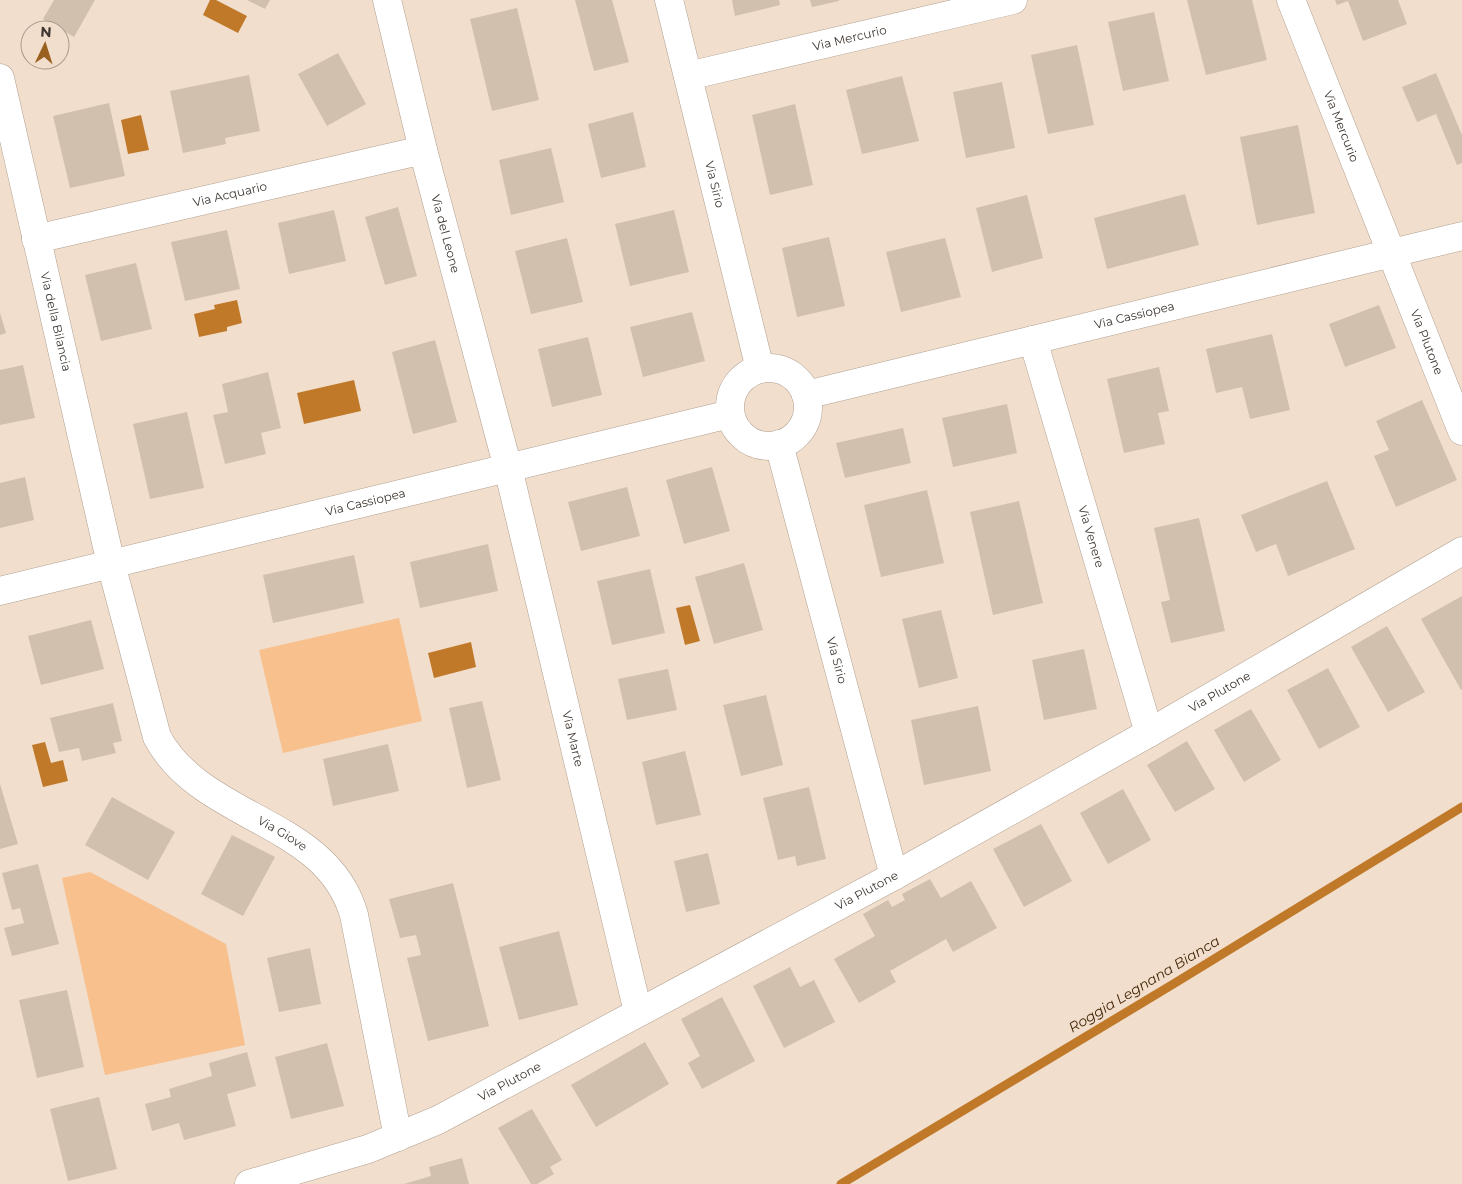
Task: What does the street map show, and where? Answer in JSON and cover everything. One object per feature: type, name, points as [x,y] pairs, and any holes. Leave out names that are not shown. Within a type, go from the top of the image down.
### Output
[{"type":"street","name":"Via del Leone","points":[[387,0],[423,150],[508,468]]},
{"type":"street","name":"Via Sirio","points":[[668,0],[760,369]]},
{"type":"street","name":"Via Mercurio","points":[[688,76],[1013,0]]},
{"type":"street","name":"Via Mercurio","points":[[1291,0],[1390,253]]},
{"type":"street","name":"Via della Bilancia","points":[[0,78],[111,564]]},
{"type":"street","name":"Via Acquario","points":[[36,239],[423,150]]},
{"type":"street","name":"Via Cassiopea","points":[[806,395],[1462,236]]},
{"type":"street","name":"Via Plutone","points":[[1390,253],[1462,431]]},
{"type":"street","name":"Via Venere","points":[[1033,340],[1149,733]]},
{"type":"street","points":[[772,368],[793,376],[806,395],[808,407],[806,420],[800,430],[790,439],[779,444],[766,446],[754,443],[743,436],[735,426],[730,414],[730,402],[740,381],[749,373],[760,369],[772,368]]},
{"type":"street","name":"Via Cassiopea","points":[[0,591],[730,414]]},
{"type":"street","name":"Via Sirio","points":[[779,444],[894,876]]},
{"type":"street","name":"Via Marte","points":[[508,468],[638,1012]]},
{"type":"street","name":"Via Plutone","points":[[249,1184],[354,1153],[432,1122],[894,876],[1149,733],[1462,551]]},
{"type":"street","name":"Via Giove","points":[[111,564],[151,721],[167,755],[179,770],[197,784],[310,851],[331,870],[345,892],[354,915],[398,1137]]},
{"type":"shaded area","points":[[210,0],[216,0],[247,16],[238,33],[203,15]]},
{"type":"shaded area","points":[[141,115],[149,150],[128,154],[121,120]]},
{"type":"shaded area","points":[[237,300],[242,323],[227,327],[227,331],[199,337],[194,314],[215,309],[214,305]]},
{"type":"shaded area","points":[[354,380],[361,411],[304,424],[297,393]]},
{"type":"shaded area","points":[[690,605],[700,641],[685,645],[676,608]]},
{"type":"shaded area","points":[[399,618],[422,721],[283,753],[259,650]]},
{"type":"shaded area","points":[[471,642],[476,667],[434,678],[428,653]]},
{"type":"shaded area","points":[[45,742],[51,763],[63,760],[68,781],[43,787],[32,745]]},
{"type":"shaded area","points":[[90,872],[226,944],[245,1045],[105,1075],[62,878]]},
{"type":"building","points":[[54,0],[95,0],[74,37],[70,35],[70,20],[43,19]]},
{"type":"building","points":[[247,0],[270,0],[265,9]]},
{"type":"building","points":[[575,0],[612,0],[629,62],[594,71]]},
{"type":"building","points":[[732,0],[779,0],[780,5],[735,16]]},
{"type":"building","points":[[810,0],[839,0],[839,1],[812,7]]},
{"type":"building","points":[[1187,0],[1252,0],[1267,60],[1206,75]]},
{"type":"building","points":[[1335,0],[1398,0],[1407,24],[1363,41],[1348,1],[1337,5]]},
{"type":"building","points":[[517,8],[539,100],[492,111],[470,19]]},
{"type":"building","points":[[1154,12],[1169,81],[1123,91],[1108,22]]},
{"type":"building","points":[[1077,45],[1094,125],[1048,134],[1031,55]]},
{"type":"building","points":[[338,53],[366,104],[327,126],[298,74]]},
{"type":"building","points":[[1436,73],[1462,135],[1462,163],[1457,165],[1436,114],[1417,122],[1402,87]]},
{"type":"building","points":[[249,75],[260,131],[225,138],[226,144],[183,153],[170,91]]},
{"type":"building","points":[[902,76],[919,141],[862,154],[846,90]]},
{"type":"building","points":[[1002,82],[1015,148],[966,158],[953,92]]},
{"type":"building","points":[[109,103],[125,176],[70,188],[53,116]]},
{"type":"building","points":[[795,104],[813,185],[770,195],[752,115]]},
{"type":"building","points":[[633,112],[646,167],[601,178],[588,124]]},
{"type":"building","points":[[1298,125],[1315,213],[1257,225],[1240,137]]},
{"type":"building","points":[[551,148],[564,202],[511,215],[499,160]]},
{"type":"building","points":[[1185,194],[1199,245],[1107,269],[1094,218]]},
{"type":"building","points":[[1027,195],[1043,258],[992,272],[976,208]]},
{"type":"building","points":[[398,207],[417,276],[385,285],[365,217]]},
{"type":"building","points":[[334,210],[346,261],[289,274],[278,223]]},
{"type":"building","points":[[674,210],[689,272],[630,286],[615,224]]},
{"type":"building","points":[[227,230],[240,289],[185,301],[171,242]]},
{"type":"building","points":[[829,237],[845,306],[797,317],[782,248]]},
{"type":"building","points":[[567,238],[583,302],[531,314],[515,251]]},
{"type":"building","points":[[945,238],[961,297],[901,312],[886,252]]},
{"type":"building","points":[[136,263],[152,329],[101,341],[85,275]]},
{"type":"building","points":[[1379,305],[1396,348],[1345,367],[1329,324]]},
{"type":"building","points":[[692,312],[705,361],[643,377],[630,327]]},
{"type":"building","points":[[0,313],[6,333],[0,335]]},
{"type":"building","points":[[1272,334],[1290,410],[1250,419],[1242,387],[1216,393],[1206,349]]},
{"type":"building","points":[[588,337],[602,395],[552,407],[538,349]]},
{"type":"building","points":[[435,340],[457,422],[413,434],[392,352]]},
{"type":"building","points":[[23,365],[35,418],[0,425],[0,370]]},
{"type":"building","points":[[1159,367],[1169,411],[1158,413],[1165,444],[1124,453],[1107,379]]},
{"type":"building","points":[[268,372],[281,428],[261,433],[266,454],[225,464],[213,415],[228,412],[222,384]]},
{"type":"building","points":[[1422,400],[1457,480],[1396,507],[1374,456],[1389,450],[1376,421]]},
{"type":"building","points":[[1007,404],[1017,453],[953,467],[942,418]]},
{"type":"building","points":[[187,412],[204,488],[150,499],[133,424]]},
{"type":"building","points":[[903,428],[911,463],[845,478],[836,443]]},
{"type":"building","points":[[712,467],[730,531],[684,544],[666,480]]},
{"type":"building","points":[[25,477],[34,520],[0,528],[0,483]]},
{"type":"building","points":[[1327,481],[1355,549],[1288,576],[1276,544],[1256,552],[1241,515]]},
{"type":"building","points":[[627,487],[640,536],[581,551],[568,502]]},
{"type":"building","points":[[927,490],[944,563],[881,577],[864,505]]},
{"type":"building","points":[[1019,501],[1043,603],[993,615],[970,512]]},
{"type":"building","points":[[1199,518],[1225,631],[1171,643],[1161,602],[1170,600],[1154,528]]},
{"type":"building","points":[[488,544],[498,591],[420,608],[410,562]]},
{"type":"building","points":[[354,555],[364,603],[273,623],[263,575]]},
{"type":"building","points":[[744,563],[763,630],[714,644],[695,577]]},
{"type":"building","points":[[650,569],[665,633],[612,645],[597,581]]},
{"type":"building","points":[[1462,596],[1462,689],[1461,690],[1421,619]]},
{"type":"building","points":[[941,610],[958,678],[919,688],[902,619]]},
{"type":"building","points":[[91,620],[104,669],[41,685],[28,636]]},
{"type":"building","points":[[1387,626],[1425,692],[1388,712],[1351,647]]},
{"type":"building","points":[[1084,649],[1097,709],[1044,720],[1032,660]]},
{"type":"building","points":[[1328,668],[1360,727],[1319,749],[1287,690]]},
{"type":"building","points":[[668,669],[677,710],[627,720],[618,679]]},
{"type":"building","points":[[766,695],[783,765],[741,776],[723,705]]},
{"type":"building","points":[[482,701],[501,780],[467,788],[449,708]]},
{"type":"building","points":[[113,703],[122,741],[113,743],[116,753],[82,761],[79,748],[59,752],[50,718]]},
{"type":"building","points":[[978,706],[991,771],[924,785],[911,720]]},
{"type":"building","points":[[1251,709],[1281,760],[1244,782],[1214,730]]},
{"type":"building","points":[[1187,741],[1215,789],[1175,812],[1147,765]]},
{"type":"building","points":[[388,744],[399,791],[333,806],[323,759]]},
{"type":"building","points":[[685,751],[701,815],[656,825],[642,762]]},
{"type":"building","points":[[0,784],[18,844],[0,849]]},
{"type":"building","points":[[809,787],[826,859],[797,866],[795,856],[778,860],[763,798]]},
{"type":"building","points":[[1123,789],[1151,840],[1108,864],[1080,813]]},
{"type":"building","points":[[112,797],[175,832],[148,880],[85,845]]},
{"type":"building","points":[[1041,824],[1072,881],[1024,907],[993,849]]},
{"type":"building","points":[[232,835],[275,857],[243,916],[201,894]]},
{"type":"building","points":[[708,853],[720,904],[686,912],[674,861]]},
{"type":"building","points":[[38,864],[59,944],[12,956],[4,928],[24,923],[20,908],[12,910],[2,873]]},
{"type":"building","points":[[930,879],[941,898],[971,881],[997,928],[953,952],[946,939],[890,971],[896,982],[859,1003],[834,959],[875,936],[863,914],[888,900],[892,907],[905,900],[902,894]]},
{"type":"building","points":[[453,883],[489,1026],[428,1041],[407,958],[421,955],[416,935],[400,938],[389,899]]},
{"type":"building","points":[[559,931],[578,1005],[519,1020],[499,947]]},
{"type":"building","points":[[310,948],[321,1004],[279,1012],[267,958]]},
{"type":"building","points":[[790,967],[800,987],[814,980],[835,1022],[784,1048],[753,986]]},
{"type":"building","points":[[67,990],[84,1067],[37,1078],[19,1000]]},
{"type":"building","points":[[722,997],[755,1061],[702,1089],[688,1063],[700,1056],[681,1019]]},
{"type":"building","points":[[645,1042],[669,1084],[596,1127],[571,1085]]},
{"type":"building","points":[[327,1043],[344,1106],[291,1119],[275,1057]]},
{"type":"building","points":[[247,1052],[256,1086],[227,1094],[236,1126],[184,1140],[179,1123],[152,1131],[145,1104],[171,1097],[169,1089],[212,1076],[209,1063]]},
{"type":"building","points":[[99,1097],[117,1169],[68,1181],[50,1109]]},
{"type":"building","points":[[532,1109],[562,1160],[550,1167],[554,1174],[537,1184],[531,1184],[498,1128]]},
{"type":"building","points":[[462,1158],[469,1184],[404,1184],[431,1176],[429,1167]]},
{"type":"waterway","name":"Roggia Legnana Bianca","points":[[841,1184],[1175,983],[1462,807]]}]
